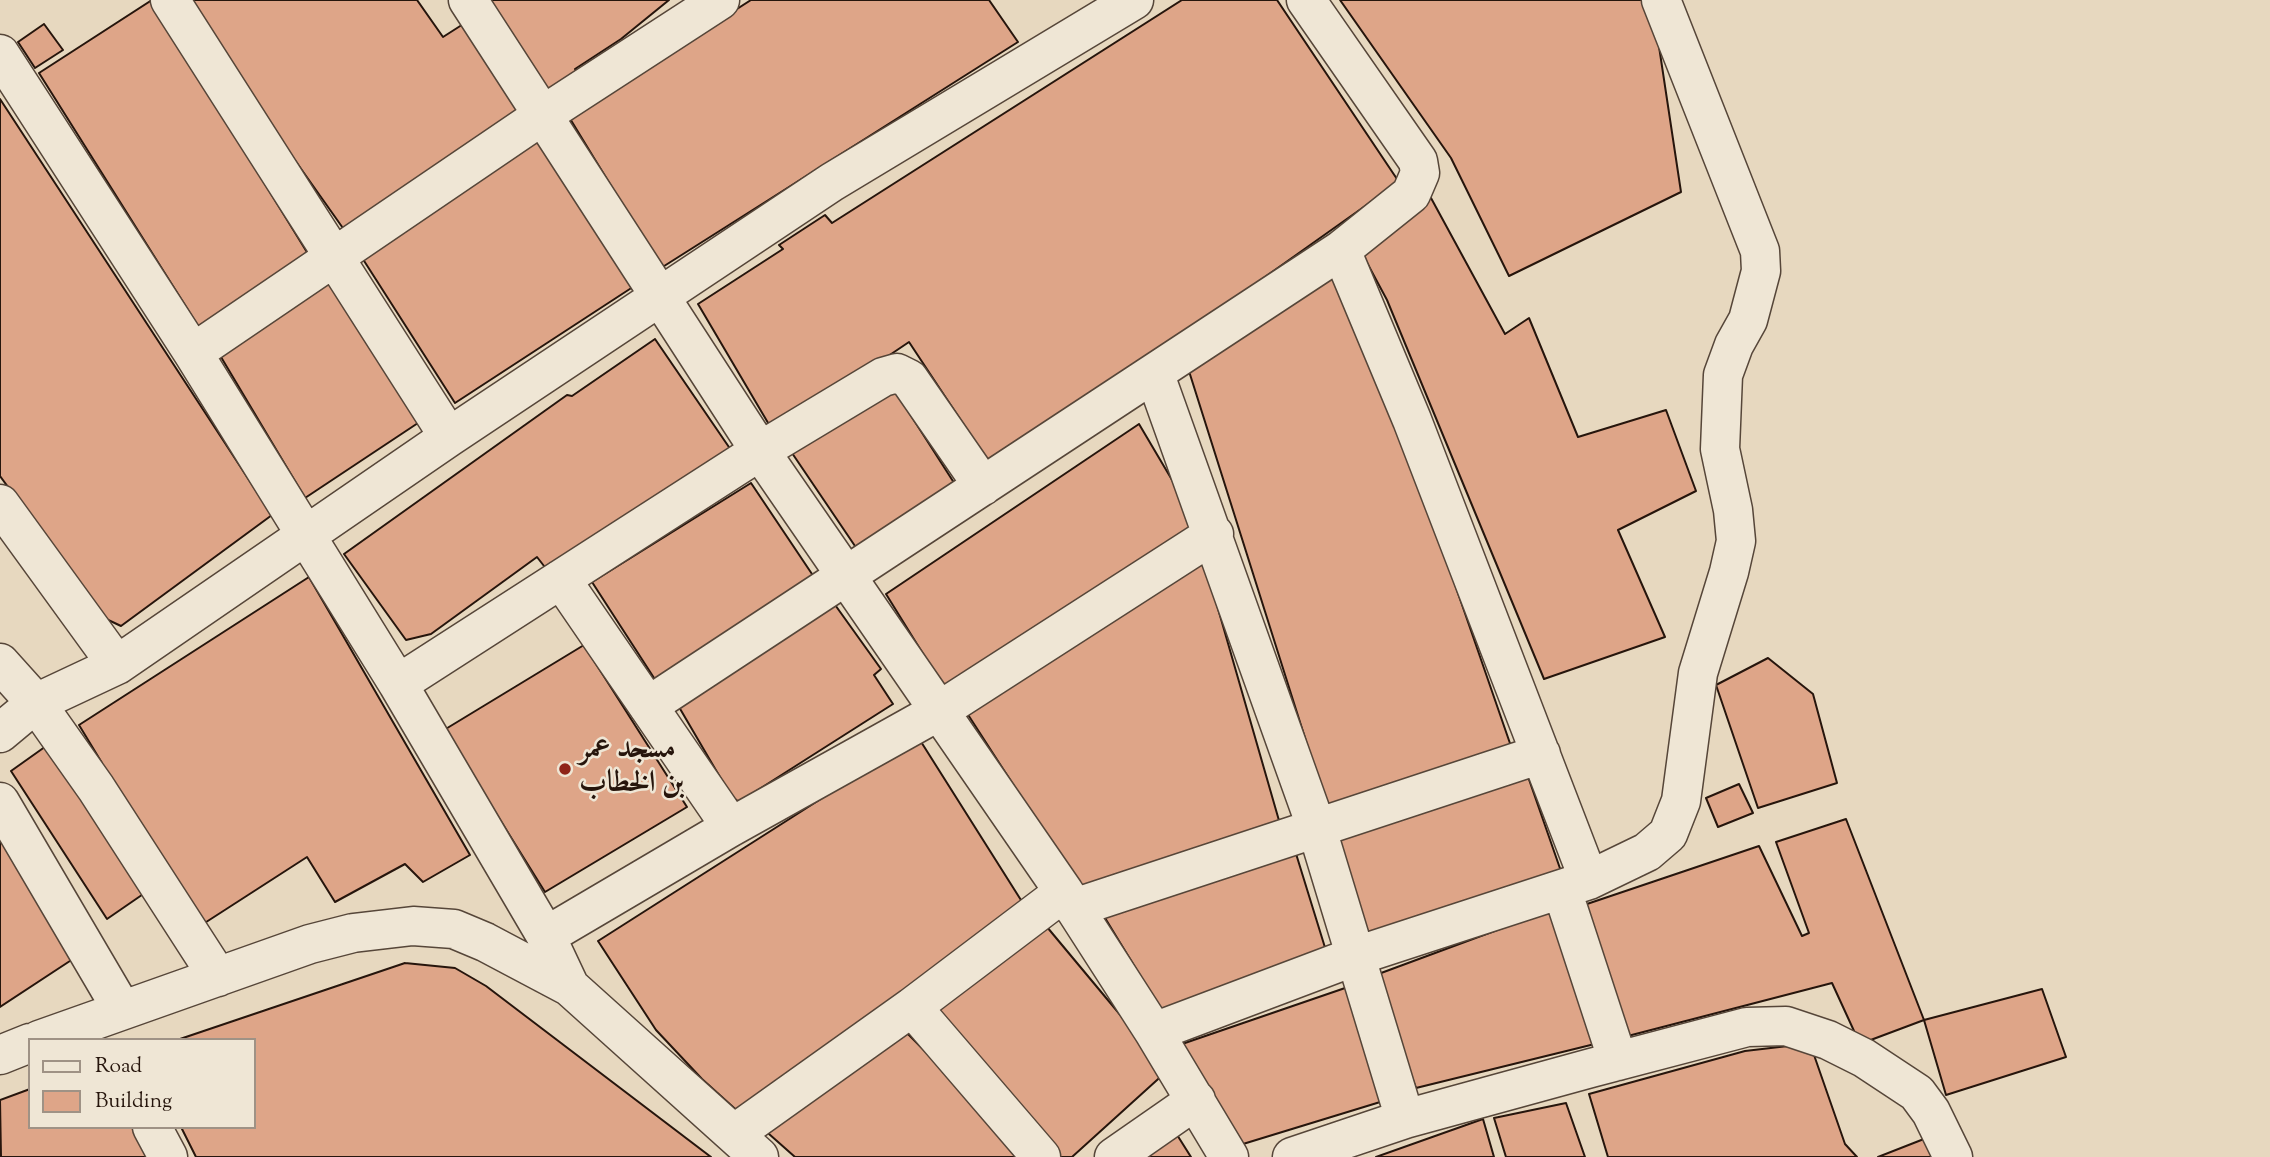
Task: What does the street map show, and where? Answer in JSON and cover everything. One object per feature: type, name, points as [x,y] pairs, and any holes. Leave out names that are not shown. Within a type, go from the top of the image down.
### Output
[{"type":"street","points":[[170,0],[449,437]]},
{"type":"street","points":[[468,0],[760,451],[1069,900],[1154,1032],[1229,1157]]},
{"type":"street","points":[[193,353],[544,114],[720,0]]},
{"type":"street","points":[[0,733],[36,703],[117,665],[449,437],[832,182],[1134,0]]},
{"type":"street","points":[[648,706],[1156,375],[1341,250],[1410,194],[1420,173],[1418,161],[1306,0]]},
{"type":"street","points":[[1154,1032],[1353,957],[1575,885],[1647,852],[1668,834],[1681,801],[1698,673],[1730,572],[1735,541],[1733,510],[1720,449],[1723,375],[1734,345],[1748,320],[1761,271],[1759,251],[1661,0]]},
{"type":"street","points":[[0,54],[307,535],[546,936],[570,987]]},
{"type":"street","points":[[1341,250],[1412,420],[1541,754],[1618,1061]]},
{"type":"street","points":[[398,684],[760,451],[883,377],[897,373],[909,379],[984,486]]},
{"type":"street","points":[[1156,375],[1316,826],[1353,957],[1405,1119]]},
{"type":"street","points":[[0,504],[117,665]]},
{"type":"street","points":[[546,936],[731,827],[939,711],[1214,534]]},
{"type":"street","points":[[561,579],[731,827]]},
{"type":"street","points":[[0,663],[36,703],[96,788],[218,977]]},
{"type":"street","points":[[47,1038],[107,1022],[218,977],[321,941],[353,933],[413,926],[454,929],[485,942],[570,987],[746,1146],[912,1007],[1069,900],[1316,826],[1541,754]]},
{"type":"street","points":[[0,802],[107,1022]]},
{"type":"street","points":[[912,1007],[1041,1157]]},
{"type":"street","points":[[1292,1157],[1405,1119],[1618,1061],[1747,1027],[1786,1026],[1864,1058],[1917,1093],[1931,1112],[1953,1157]]},
{"type":"street","points":[[0,1055],[28,1044]]},
{"type":"street","points":[[1114,1157],[1196,1100]]},
{"type":"street","points":[[153,1129],[168,1157]]},
{"type":"building","points":[[152,0],[313,262],[198,326],[39,73]]},
{"type":"building","points":[[192,0],[417,0],[443,37],[468,21],[534,111],[345,231],[282,142]]},
{"type":"building","points":[[488,0],[669,0],[621,39],[575,69],[579,75],[546,93]]},
{"type":"building","points":[[751,0],[989,0],[1018,42],[661,268],[569,117]]},
{"type":"building","points":[[1182,0],[1277,0],[1399,182],[1179,338],[987,460],[909,342],[774,433],[698,304],[783,249],[779,245],[825,215],[832,223]]},
{"type":"building","points":[[1340,0],[1652,0],[1681,192],[1509,276],[1451,158]]},
{"type":"building","points":[[44,24],[63,50],[35,68],[18,42]]},
{"type":"building","points":[[0,99],[272,515],[121,626],[104,618],[0,476]]},
{"type":"building","points":[[545,135],[639,283],[455,403],[359,253]]},
{"type":"building","points":[[1431,198],[1505,334],[1529,318],[1578,437],[1666,410],[1696,491],[1618,530],[1665,637],[1544,679],[1387,300],[1358,246]]},
{"type":"building","points":[[1331,272],[1414,466],[1513,752],[1330,817],[1188,368]]},
{"type":"building","points":[[327,278],[418,423],[305,498],[218,352]]},
{"type":"building","points":[[655,339],[733,453],[551,575],[537,557],[431,634],[406,640],[344,554],[567,395],[572,396]]},
{"type":"building","points":[[894,389],[958,489],[857,549],[792,453]]},
{"type":"building","points":[[1139,424],[1201,529],[946,691],[886,594]]},
{"type":"building","points":[[751,483],[816,580],[656,681],[592,582]]},
{"type":"building","points":[[1202,553],[1280,824],[1085,896],[965,710]]},
{"type":"building","points":[[309,577],[470,855],[423,882],[405,864],[335,902],[307,857],[200,926],[96,767],[102,763],[79,725]]},
{"type":"building","points":[[833,602],[881,669],[874,675],[893,704],[739,802],[731,796],[679,707]]},
{"type":"building","name":"مسجد عمر بن الخطاب","points":[[584,645],[687,807],[545,892],[444,730]]},
{"type":"building","points":[[1768,658],[1813,694],[1837,783],[1758,808],[1716,685]]},
{"type":"building","points":[[918,737],[1026,908],[743,1116],[702,1079],[656,1030],[598,941]]},
{"type":"building","points":[[56,739],[152,888],[107,919],[11,771]]},
{"type":"building","points":[[1525,768],[1563,877],[1370,939],[1333,830]]},
{"type":"building","points":[[1739,784],[1753,813],[1718,827],[1706,798]]},
{"type":"building","points":[[1846,819],[1924,1020],[1860,1044],[1832,983],[1624,1037],[1581,906],[1759,846],[1802,936],[1809,933],[1776,842]]},
{"type":"building","points":[[0,840],[23,871],[76,957],[0,1007]]},
{"type":"building","points":[[1293,844],[1327,954],[1161,1010],[1102,913]]},
{"type":"building","points":[[1562,906],[1607,1041],[1416,1088],[1373,976]]},
{"type":"building","points":[[1042,921],[1167,1071],[1072,1157],[1058,1157],[929,1005]]},
{"type":"building","points":[[405,963],[455,968],[486,986],[711,1157],[196,1157],[182,1129],[256,1129],[256,1038],[183,1038]]},
{"type":"building","points":[[1348,987],[1390,1099],[1243,1144],[1182,1044]]},
{"type":"building","points":[[2042,989],[2066,1057],[1946,1095],[1924,1020]]},
{"type":"building","points":[[900,1026],[1030,1157],[795,1157],[760,1126]]},
{"type":"building","points":[[1788,1046],[1814,1055],[1845,1144],[1857,1157],[1608,1157],[1589,1094],[1745,1051]]},
{"type":"building","points":[[28,1090],[28,1129],[136,1129],[152,1157],[1,1157],[0,1100]]},
{"type":"building","points":[[1566,1103],[1585,1157],[1506,1157],[1494,1118]]},
{"type":"building","points":[[1483,1119],[1494,1157],[1376,1157]]},
{"type":"building","points":[[1174,1130],[1191,1157],[1134,1157]]},
{"type":"building","points":[[1929,1137],[1939,1157],[1878,1157]]},
{"type":"place","name":"مسجد عمر بن الخطاب","points":[[565,769]]}]
